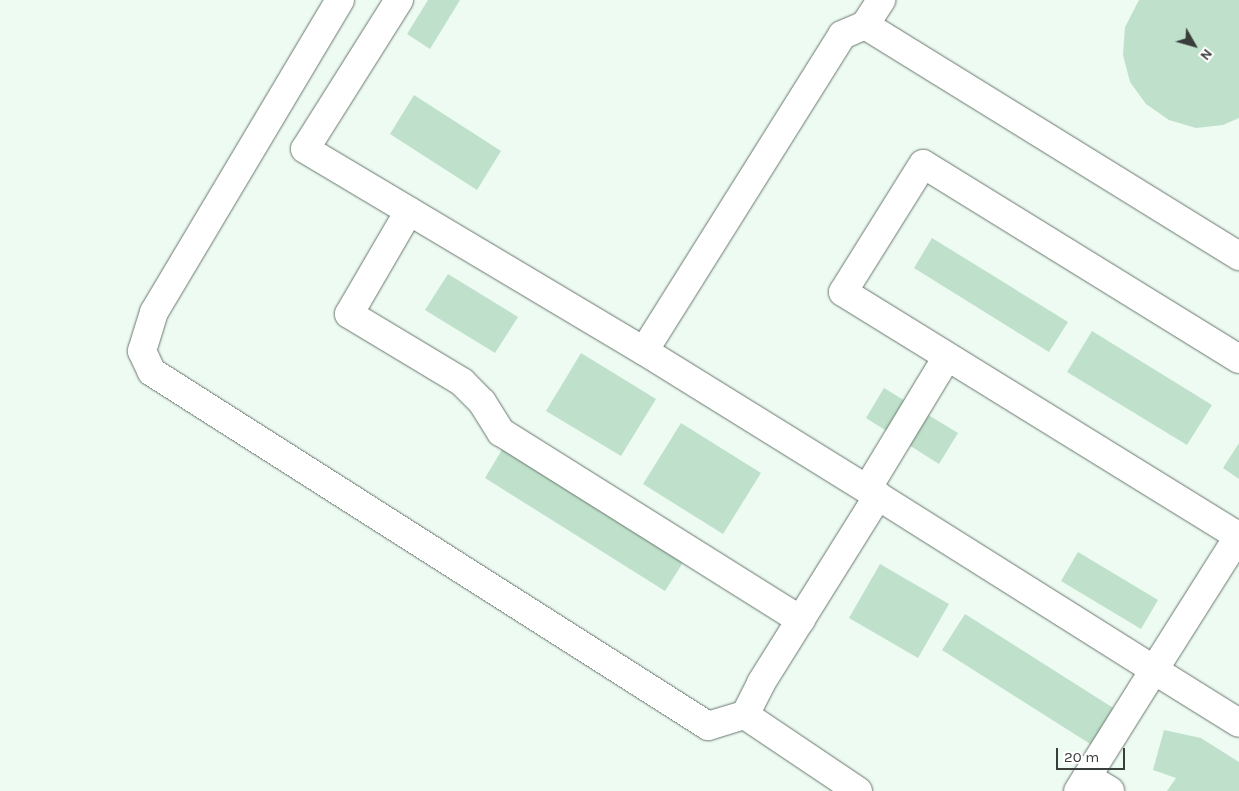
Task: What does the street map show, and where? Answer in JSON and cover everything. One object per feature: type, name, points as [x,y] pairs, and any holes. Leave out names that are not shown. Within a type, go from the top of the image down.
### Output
[{"type":"street","points":[[340,0],[154,312],[142,352],[152,372],[708,726],[745,715],[761,683],[801,620],[873,493],[947,356]]},
{"type":"street","points":[[399,0],[305,149],[644,351],[1239,722]]},
{"type":"street","points":[[644,351],[826,57],[842,35],[865,25],[881,0]]},
{"type":"street","points":[[865,25],[1239,256]]},
{"type":"street","points":[[1110,791],[1082,784],[1239,537],[843,292],[923,164],[1239,359]]},
{"type":"street","points":[[409,211],[350,314],[462,382],[482,402],[501,432],[801,620]]},
{"type":"street","points":[[745,715],[858,791]]},
{"type":"building","points":[[428,0],[460,0],[430,49],[407,34]]},
{"type":"building","points":[[1139,0],[1239,0],[1239,118],[1223,125],[1196,128],[1169,120],[1146,104],[1130,82],[1123,55],[1125,27]]},
{"type":"building","points":[[414,95],[501,151],[477,190],[390,134]]},
{"type":"building","points":[[932,238],[1068,322],[1049,352],[914,268]]},
{"type":"building","points":[[448,274],[518,317],[495,353],[425,310]]},
{"type":"building","points":[[1092,331],[1212,405],[1187,445],[1067,372]]},
{"type":"building","points":[[581,353],[656,399],[621,456],[546,411]]},
{"type":"building","points":[[884,388],[958,433],[939,464],[866,418]]},
{"type":"building","points":[[681,423],[761,473],[723,534],[643,484]]},
{"type":"building","points":[[1239,443],[1239,479],[1223,468]]},
{"type":"building","points":[[503,448],[684,561],[665,591],[485,478]]},
{"type":"building","points":[[1078,552],[1158,600],[1141,629],[1061,581]]},
{"type":"building","points":[[880,564],[949,604],[918,658],[849,618]]},
{"type":"building","points":[[965,614],[1118,711],[1095,747],[942,650]]},
{"type":"building","points":[[1164,730],[1201,738],[1239,762],[1239,791],[1167,791],[1176,778],[1153,770]]}]
